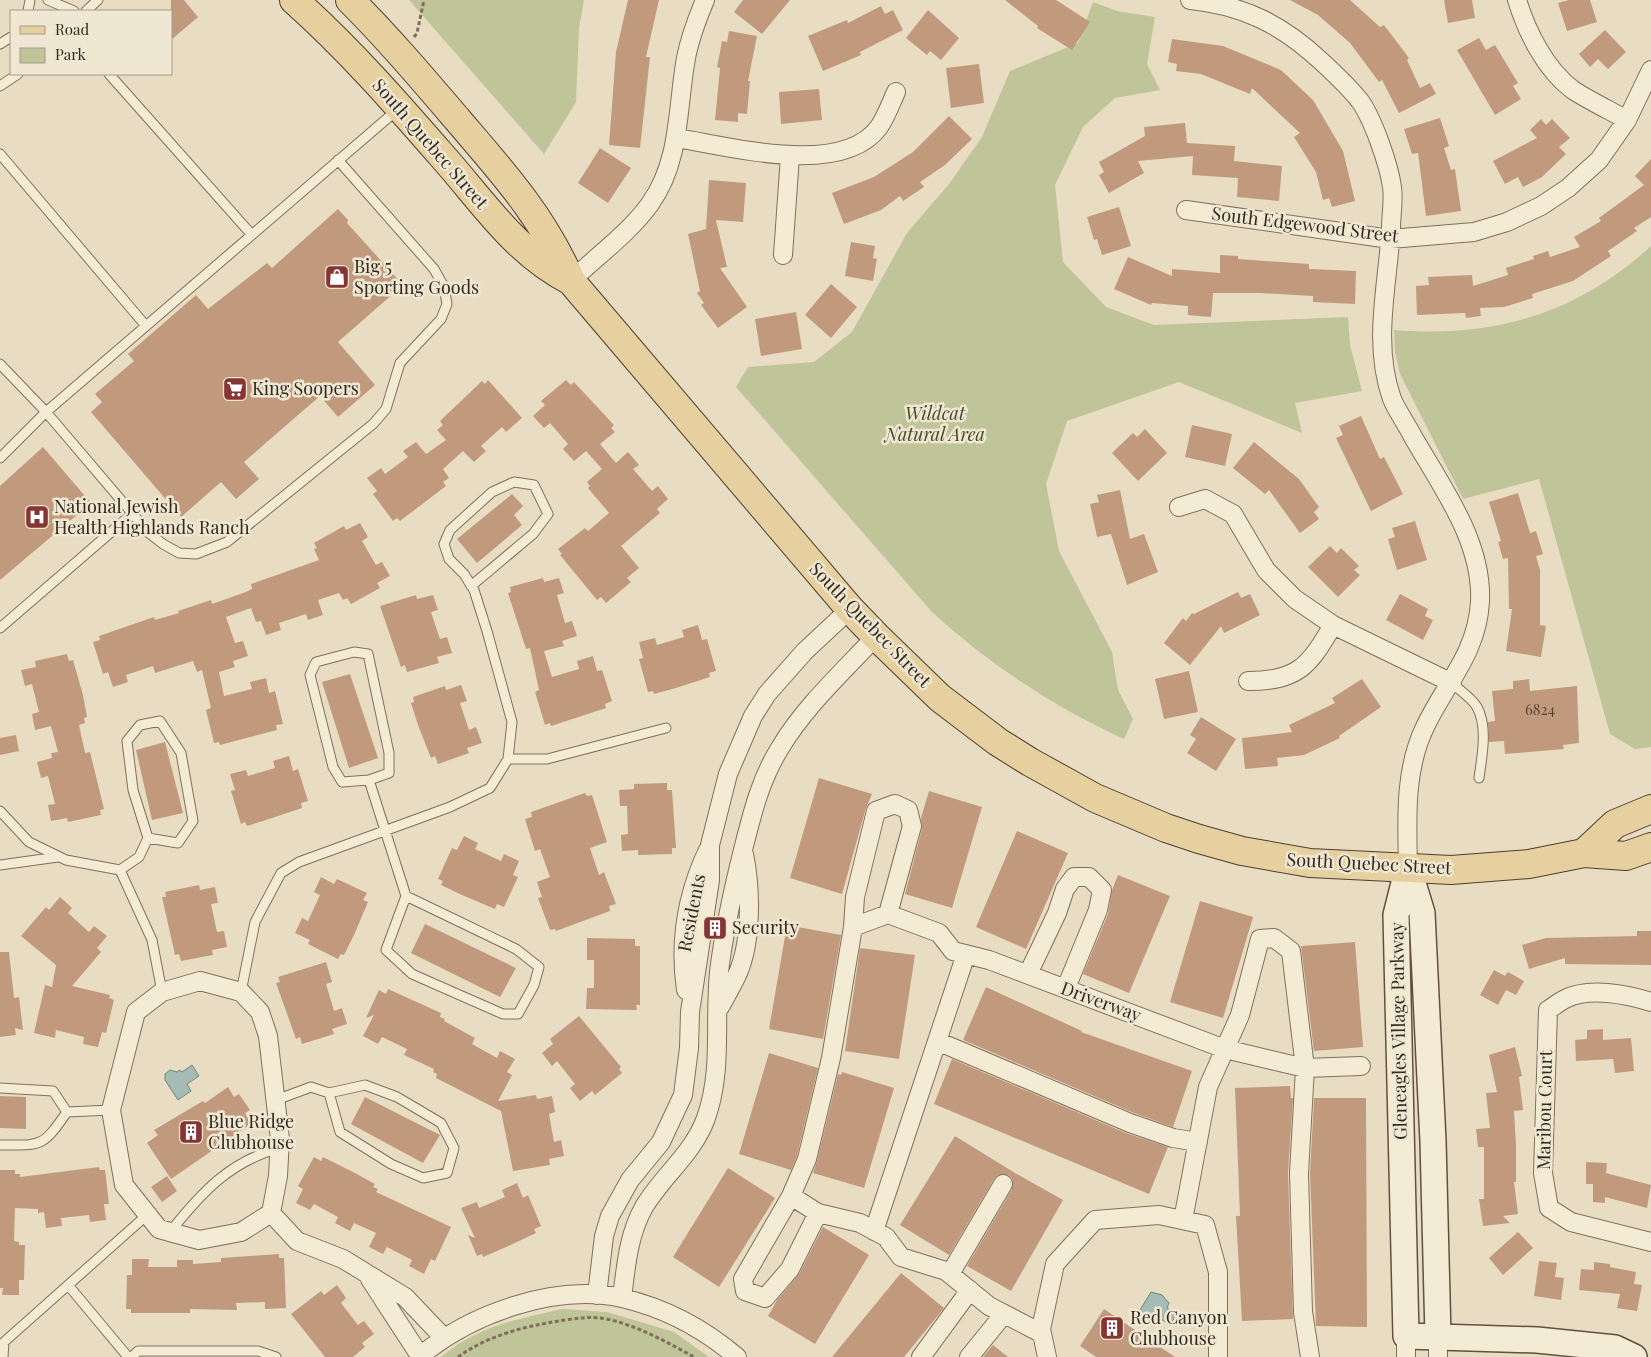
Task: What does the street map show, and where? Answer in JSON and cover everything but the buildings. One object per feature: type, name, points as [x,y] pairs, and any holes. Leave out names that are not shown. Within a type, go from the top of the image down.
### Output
[{"type":"main road","name":"South Quebec Street","points":[[294,0],[338,41],[400,108],[501,226],[533,258],[571,280]]},
{"type":"main road","name":"South Quebec Street","points":[[350,0],[400,53],[517,188],[548,234],[571,280],[850,609],[940,698],[998,742],[1063,781],[1128,813],[1199,839],[1276,858],[1342,866],[1451,870],[1499,868],[1584,853],[1626,856],[1651,847]]},
{"type":"main road","points":[[1584,853],[1615,824],[1651,809]]},
{"type":"street","points":[[571,280],[650,204],[662,181],[676,138],[686,58],[693,30],[705,0]]},
{"type":"street","points":[[1190,0],[1217,3],[1262,18],[1302,43],[1361,102],[1381,145],[1392,188],[1390,239],[1383,304],[1382,358],[1393,400],[1460,519],[1476,560],[1480,602],[1471,644],[1452,683],[1425,726],[1414,754],[1407,801],[1408,867]]},
{"type":"street","points":[[1517,0],[1524,22],[1545,60],[1572,89],[1627,120]]},
{"type":"street","name":"South Edgewood Street","points":[[1186,210],[1390,239],[1474,232],[1507,222],[1541,206],[1568,188],[1599,160],[1627,120],[1651,70]]},
{"type":"street","points":[[676,138],[790,156],[827,154],[859,145],[879,127],[896,92]]},
{"type":"street","points":[[783,255],[790,156]]},
{"type":"street","points":[[1179,507],[1205,500],[1233,514],[1266,570],[1295,599],[1333,625],[1452,683]]},
{"type":"street","points":[[597,1295],[604,1236],[610,1216],[619,1196],[662,1142],[683,1095],[689,1048],[690,1012],[706,909],[710,845],[728,774],[753,716],[785,671],[850,609]]},
{"type":"street","points":[[1248,681],[1274,681],[1302,670],[1319,649],[1333,625]]},
{"type":"street","points":[[622,1298],[630,1240],[636,1223],[645,1206],[685,1157],[697,1138],[706,1118],[717,1069],[718,1012],[739,971],[745,942],[749,889],[743,850],[761,784],[781,746],[808,710],[876,636]]},
{"type":"street","points":[[818,1213],[790,1270],[765,1298],[745,1291],[743,1279],[791,1196],[807,1159],[831,1058],[853,927],[855,897],[876,811],[895,804],[908,810],[912,826],[888,914],[853,927]]},
{"type":"street","name":"Gleneagles Village Parkway","points":[[1408,867],[1422,913],[1434,1141],[1438,1347]]},
{"type":"street","name":"Gleneagles Village Parkway","points":[[1408,867],[1396,915],[1406,1347],[1438,1347],[1510,1339],[1614,1348],[1634,1357]]},
{"type":"street","points":[[1028,974],[1057,913],[1065,888],[1074,877],[1089,877],[1102,890],[1098,910],[1066,988]]},
{"type":"street","name":"Driverway","points":[[888,914],[939,933],[953,951],[1028,974],[1224,1049],[1305,1068],[1361,1066]]},
{"type":"street","points":[[1183,1220],[1208,1087],[1240,1015],[1260,939],[1274,938],[1291,950],[1305,1068],[1299,1173],[1303,1312],[1310,1357]]},
{"type":"street","points":[[874,1231],[966,954]]},
{"type":"street","points":[[200,981],[241,992],[260,1012],[268,1036],[280,1148],[278,1176],[271,1213],[241,1232],[199,1240],[159,1229],[124,1185],[111,1110],[136,1012],[162,992],[200,981]]},
{"type":"street","name":"Maribou Court","points":[[1651,1002],[1632,996],[1591,994],[1565,999],[1548,1010],[1543,1174],[1549,1208],[1571,1222],[1651,1242]]},
{"type":"street","points":[[937,1041],[1130,1123],[1173,1138],[1198,1142]]},
{"type":"street","points":[[950,1274],[1003,1184]]},
{"type":"street","points":[[791,1196],[818,1213],[860,1223],[886,1237],[900,1257],[946,1271],[989,1306],[1041,1333]]},
{"type":"street","points":[[271,1213],[297,1241],[343,1259],[405,1298],[444,1338]]},
{"type":"street","points":[[1047,1357],[1041,1333],[1055,1264],[1095,1220],[1159,1215],[1205,1225],[1218,1272],[1218,1357]]},
{"type":"street","points":[[1435,1256],[1446,1316],[1458,1327],[1510,1339]]},
{"type":"street","points":[[367,1274],[420,1357],[444,1338],[474,1321],[516,1306],[565,1296],[597,1295],[622,1298],[691,1324],[737,1357]]},
{"type":"street","points":[[921,1357],[970,1290]]},
{"type":"street","points":[[969,1357],[1004,1314]]},
{"type":"lane","points":[[48,0],[72,10]]},
{"type":"lane","points":[[87,10],[98,0]]},
{"type":"lane","points":[[0,86],[16,75]]},
{"type":"lane","points":[[110,75],[252,235]]},
{"type":"lane","points":[[0,458],[46,412],[400,108]]},
{"type":"lane","points":[[0,154],[146,326]]},
{"type":"lane","points":[[0,364],[46,412],[149,534],[180,553],[196,554],[227,542],[372,424],[386,409],[400,363],[441,319],[447,304],[444,287],[434,270],[338,160]]},
{"type":"lane","points":[[241,992],[255,922],[281,873],[299,862],[450,807],[490,788],[508,759],[512,722],[487,631],[472,586],[464,574],[449,559],[444,544],[450,530],[492,492],[514,482],[534,486],[548,514],[532,534],[472,586]]},
{"type":"lane","points":[[0,628],[132,514]]},
{"type":"lane","points":[[354,652],[368,654],[389,753],[389,773],[369,780],[342,782],[333,767],[310,674],[316,662],[354,652]]},
{"type":"lane","points":[[1452,683],[1476,706],[1480,717],[1483,746],[1479,778]]},
{"type":"lane","points":[[0,811],[29,842],[59,857],[120,870],[139,857],[148,838],[133,790],[127,741],[140,725],[160,721],[181,753],[193,820],[178,843],[148,838]]},
{"type":"lane","points":[[508,759],[547,759],[666,728]]},
{"type":"lane","points":[[369,780],[384,830],[397,861],[406,896],[386,950],[412,974],[503,1014],[518,1014],[534,985],[539,967],[516,949],[406,896]]},
{"type":"lane","points":[[0,865],[59,857]]},
{"type":"lane","points":[[120,870],[152,940],[162,992]]},
{"type":"lane","points":[[276,1100],[311,1087],[329,1093],[365,1085],[397,1097],[441,1123],[454,1148],[447,1173],[423,1178],[391,1164],[340,1132],[329,1093]]},
{"type":"lane","points":[[0,1088],[53,1091],[66,1112]]},
{"type":"lane","points":[[66,1112],[111,1110]]},
{"type":"lane","points":[[0,1145],[36,1145],[51,1136],[66,1112]]},
{"type":"lane","points":[[170,1232],[199,1196],[227,1173],[258,1154],[280,1148]]},
{"type":"lane","points":[[4,1357],[2,1342],[147,1215]]},
{"type":"lane","points":[[68,1285],[130,1357],[138,1351],[258,1351],[276,1357]]},
{"type":"path","points":[[400,53],[418,33],[424,0]]},
{"type":"path","points":[[458,1357],[496,1336],[528,1325],[590,1316],[630,1326],[665,1340],[694,1357]]},
{"type":"green space","points":[[409,0],[584,0],[579,28],[576,102],[544,154]]},
{"type":"green space","name":"Wildcat Natural Area","points":[[1093,2],[1117,11],[1155,17],[1147,64],[1160,90],[1115,98],[1083,127],[1055,185],[1063,262],[1106,307],[1154,325],[1348,317],[1350,345],[1362,391],[1295,403],[1302,433],[1179,382],[1067,421],[1046,484],[1059,551],[1112,652],[1118,690],[1133,719],[1124,739],[1072,713],[1023,683],[999,667],[932,612],[736,387],[748,367],[814,362],[852,332],[907,233],[949,184],[982,137],[1010,71],[1078,43]]},
{"type":"green space","points":[[1651,246],[1651,747],[1635,749],[1610,734],[1539,479],[1463,499],[1400,374],[1395,352],[1394,330],[1466,330],[1500,325],[1532,316],[1564,305],[1594,289]]},
{"type":"green space","points":[[562,1309],[607,1312],[674,1332],[709,1357],[441,1357],[455,1346],[498,1325]]},
{"type":"water","points":[[192,1065],[199,1076],[187,1084],[191,1091],[178,1100],[165,1080],[165,1074],[170,1070],[177,1072],[180,1070],[182,1072]]},
{"type":"water","points":[[1151,1292],[1162,1295],[1169,1303],[1167,1308],[1177,1314],[1170,1325],[1158,1317],[1152,1325],[1137,1315]]},
{"type":"place","name":"Big 5 Sporting Goods","points":[[337,277]]},
{"type":"place","name":"King Soopers","points":[[235,389]]},
{"type":"place","name":"National Jewish Health Highlands Ranch","points":[[37,517]]},
{"type":"place","name":"Security","points":[[715,928]]},
{"type":"place","name":"Blue Ridge Clubhouse","points":[[191,1132]]},
{"type":"place","name":"Red Canyon Clubhouse","points":[[1112,1328]]}]
